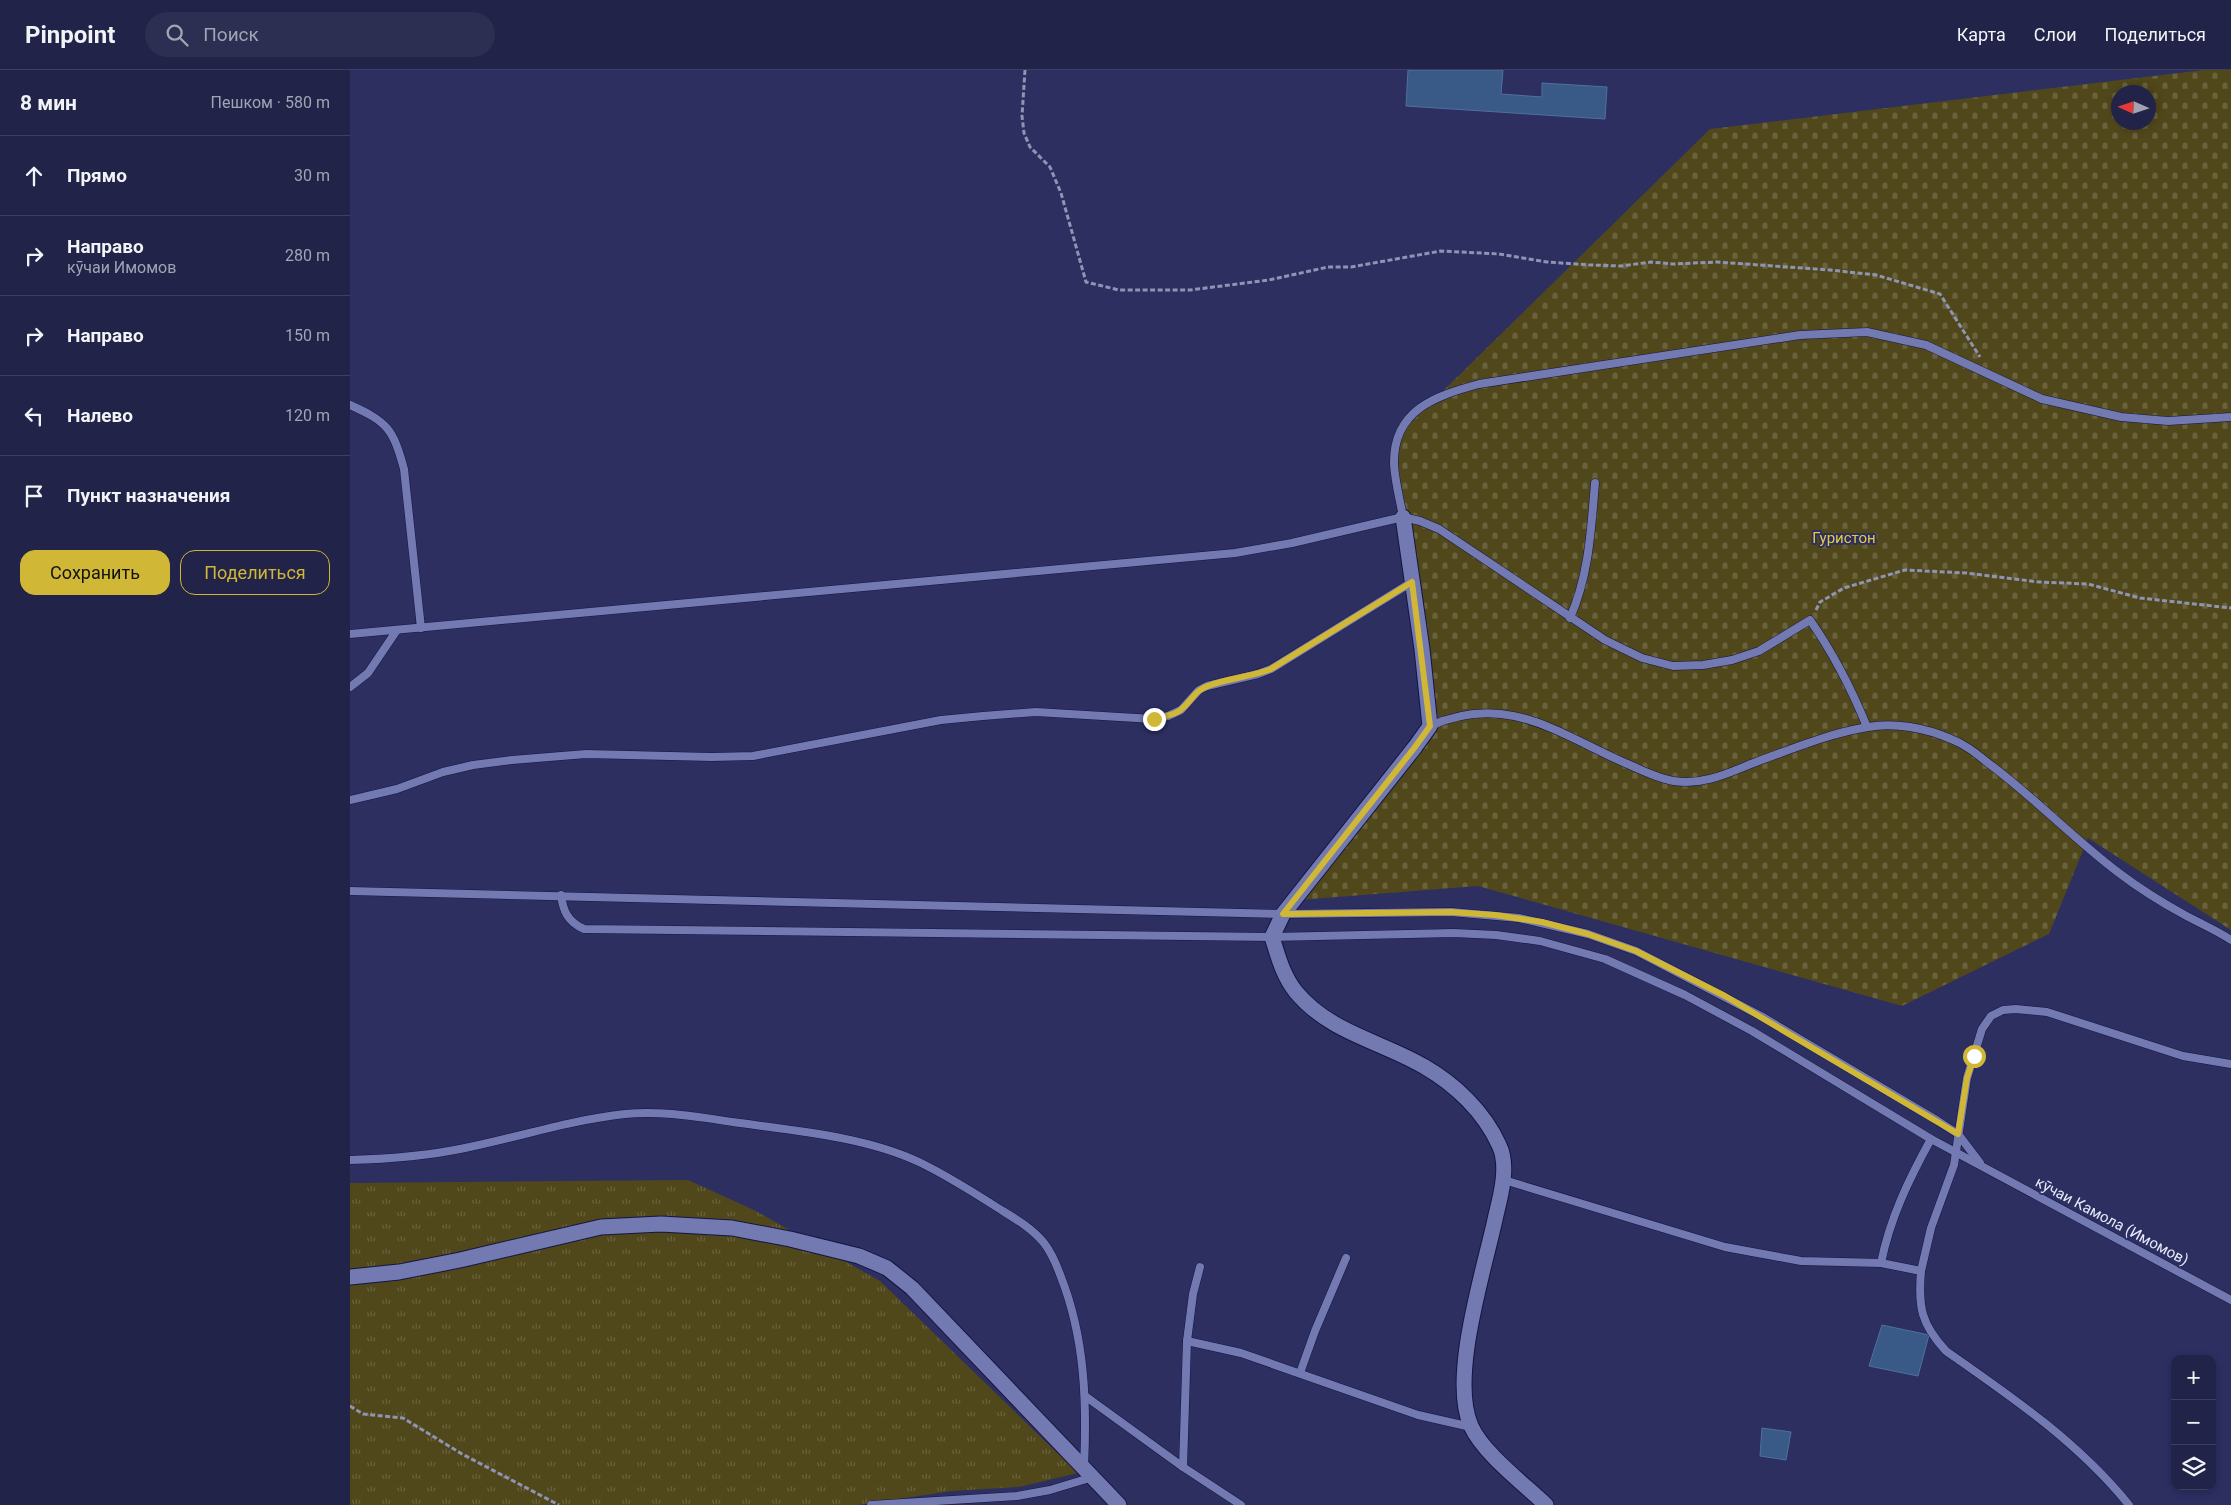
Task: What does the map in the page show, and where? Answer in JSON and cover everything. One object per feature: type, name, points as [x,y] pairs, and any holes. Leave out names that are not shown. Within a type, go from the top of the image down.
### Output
[{"type":"street","points":[[1403,517],[1430,726],[1283,914],[1272,937],[1281,965],[1295,991],[1314,1010],[1337,1027],[1425,1067],[1464,1095],[1485,1120],[1500,1147],[1504,1180],[1472,1318],[1464,1371],[1464,1402],[1471,1426],[1488,1450],[1546,1505]]},
{"type":"street","points":[[350,1277],[400,1272],[601,1227],[660,1224],[732,1228],[790,1239],[859,1256],[887,1268],[912,1288],[1119,1505]]},
{"type":"lane","points":[[1403,517],[1394,466],[1395,442],[1406,420],[1423,405],[1445,393],[1480,384],[1800,335],[1867,332],[1926,345],[2042,399],[2121,417],[2168,421],[2231,417]]},
{"type":"lane","points":[[350,405],[366,412],[388,426],[398,450],[404,469],[422,628]]},
{"type":"lane","points":[[1570,618],[1580,595],[1586,570],[1596,483]]},
{"type":"lane","points":[[350,634],[1235,553],[1292,543],[1403,517],[1420,521],[1439,529],[1605,640],[1642,658],[1672,666],[1703,665],[1732,660],[1759,651],[1810,620],[1856,699],[1867,727]]},
{"type":"lane","points":[[350,800],[397,789],[444,772],[473,765],[512,760],[586,754],[695,757],[753,756],[941,720],[1036,712],[1154,719],[1168,716],[1181,710],[1198,690],[1207,686],[1271,669],[1412,582]]},
{"type":"lane","points":[[350,687],[368,673],[397,630]]},
{"type":"lane","points":[[1430,726],[1445,719],[1474,712],[1490,712],[1521,717],[1556,730],[1662,779],[1691,782],[1716,778],[1808,744],[1867,727],[1886,725],[1913,728],[1952,739],[1967,747],[2019,787],[2117,872],[2161,902],[2231,940]]},
{"type":"lane","points":[[350,891],[1283,914],[1451,912],[1495,915],[1542,922],[1588,934],[1636,951],[1725,996],[1958,1134],[1981,1165]]},
{"type":"lane","name":"кӯчаи Камола (Имомов)","points":[[561,895],[566,914],[577,925],[584,928],[1272,937],[1359,934],[1496,935],[1540,941],[1584,952],[1627,968],[1752,1030],[1931,1139],[2231,1300]]},
{"type":"lane","points":[[2129,1505],[2107,1478],[2060,1434],[1946,1351],[1932,1336],[1922,1316],[1919,1296],[1921,1271],[1931,1228],[1952,1174],[1957,1153],[1958,1134],[1967,1078],[1982,1029],[1991,1016],[2003,1010],[2024,1009],[2055,1014],[2183,1056],[2231,1064]]},
{"type":"lane","points":[[350,1160],[379,1160],[446,1152],[565,1124],[642,1113],[691,1116],[775,1128],[878,1148],[918,1161],[958,1183],[1029,1228],[1045,1243],[1055,1260],[1070,1301],[1080,1345],[1089,1472],[1050,1490],[1017,1496],[871,1505]]},
{"type":"lane","points":[[1881,1263],[1888,1235],[1902,1195],[1931,1139]]},
{"type":"lane","points":[[1504,1180],[1725,1246],[1802,1261],[1881,1263],[1921,1271]]},
{"type":"lane","points":[[1300,1373],[1315,1331],[1346,1258]]},
{"type":"lane","points":[[1183,1467],[1187,1341],[1193,1294],[1200,1267]]},
{"type":"lane","points":[[1187,1341],[1241,1353],[1418,1414],[1471,1426]]},
{"type":"lane","points":[[1085,1396],[1183,1467],[1241,1505]]},
{"type":"path","points":[[1025,70],[1022,116],[1024,133],[1030,147],[1050,167],[1061,193],[1086,282],[1119,290],[1190,290],[1268,280],[1328,267],[1351,267],[1441,250],[1499,254],[1547,262],[1590,265],[1622,266],[1651,262],[1673,264],[1717,262],[1857,272],[1876,275],[1940,294],[1991,374]]},
{"type":"path","points":[[1810,620],[1820,602],[1844,588],[1905,570],[1966,573],[2040,582],[2088,584],[2140,598],[2231,608]]},
{"type":"path","points":[[350,1406],[363,1414],[403,1418],[462,1454],[559,1505]]},
{"type":"green space","name":"Гуристон","points":[[2204,70],[2231,70],[2231,930],[2088,838],[2049,934],[1902,1006],[1478,886],[1299,900],[1428,716],[1393,440],[1710,129]]},
{"type":"green space","points":[[688,1180],[754,1210],[880,1281],[1078,1473],[1019,1487],[952,1491],[858,1505],[350,1505],[350,1183]]},
{"type":"building","points":[[1408,70],[1503,70],[1501,94],[1542,97],[1542,83],[1607,87],[1605,119],[1406,106]]},
{"type":"building","points":[[1882,1325],[1929,1335],[1918,1376],[1869,1366]]},
{"type":"building","points":[[1762,1428],[1791,1432],[1786,1460],[1760,1456]]},
{"type":"route","points":[[1154,719],[1168,716],[1181,710],[1198,690],[1207,686],[1271,669],[1345,621],[1412,582],[1422,649],[1430,726],[1283,914],[1451,912],[1519,918],[1588,934],[1636,951],[1725,996],[1958,1134],[1967,1078],[1974,1056]]}]
